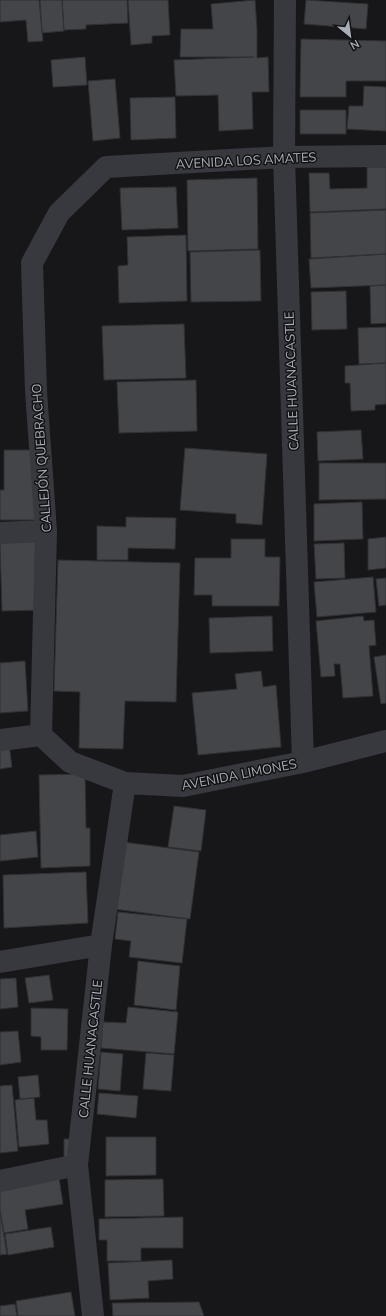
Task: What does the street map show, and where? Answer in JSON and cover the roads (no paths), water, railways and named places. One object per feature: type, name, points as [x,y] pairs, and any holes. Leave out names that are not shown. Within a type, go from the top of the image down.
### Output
[{"type":"street","name":"CALLE HUANACASTLE","points":[[285,0],[284,157],[303,762]]},
{"type":"street","name":"AVENIDA LOS AMATES","points":[[106,167],[284,157],[386,156]]},
{"type":"street","name":"CALLEJÓN QUEBRACHO","points":[[41,735],[46,531],[36,391],[32,263],[59,213],[106,167]]},
{"type":"street","points":[[0,533],[46,531]]},
{"type":"street","name":"AVENIDA LIMONES","points":[[41,735],[70,762],[125,783],[183,786],[303,762],[386,741]]},
{"type":"street","points":[[0,740],[41,735]]},
{"type":"street","name":"CALLE HUANACASTLE","points":[[93,1316],[77,1165],[101,945],[125,783]]},
{"type":"street","points":[[0,962],[101,945]]},
{"type":"street","points":[[0,1181],[77,1165]]}]
